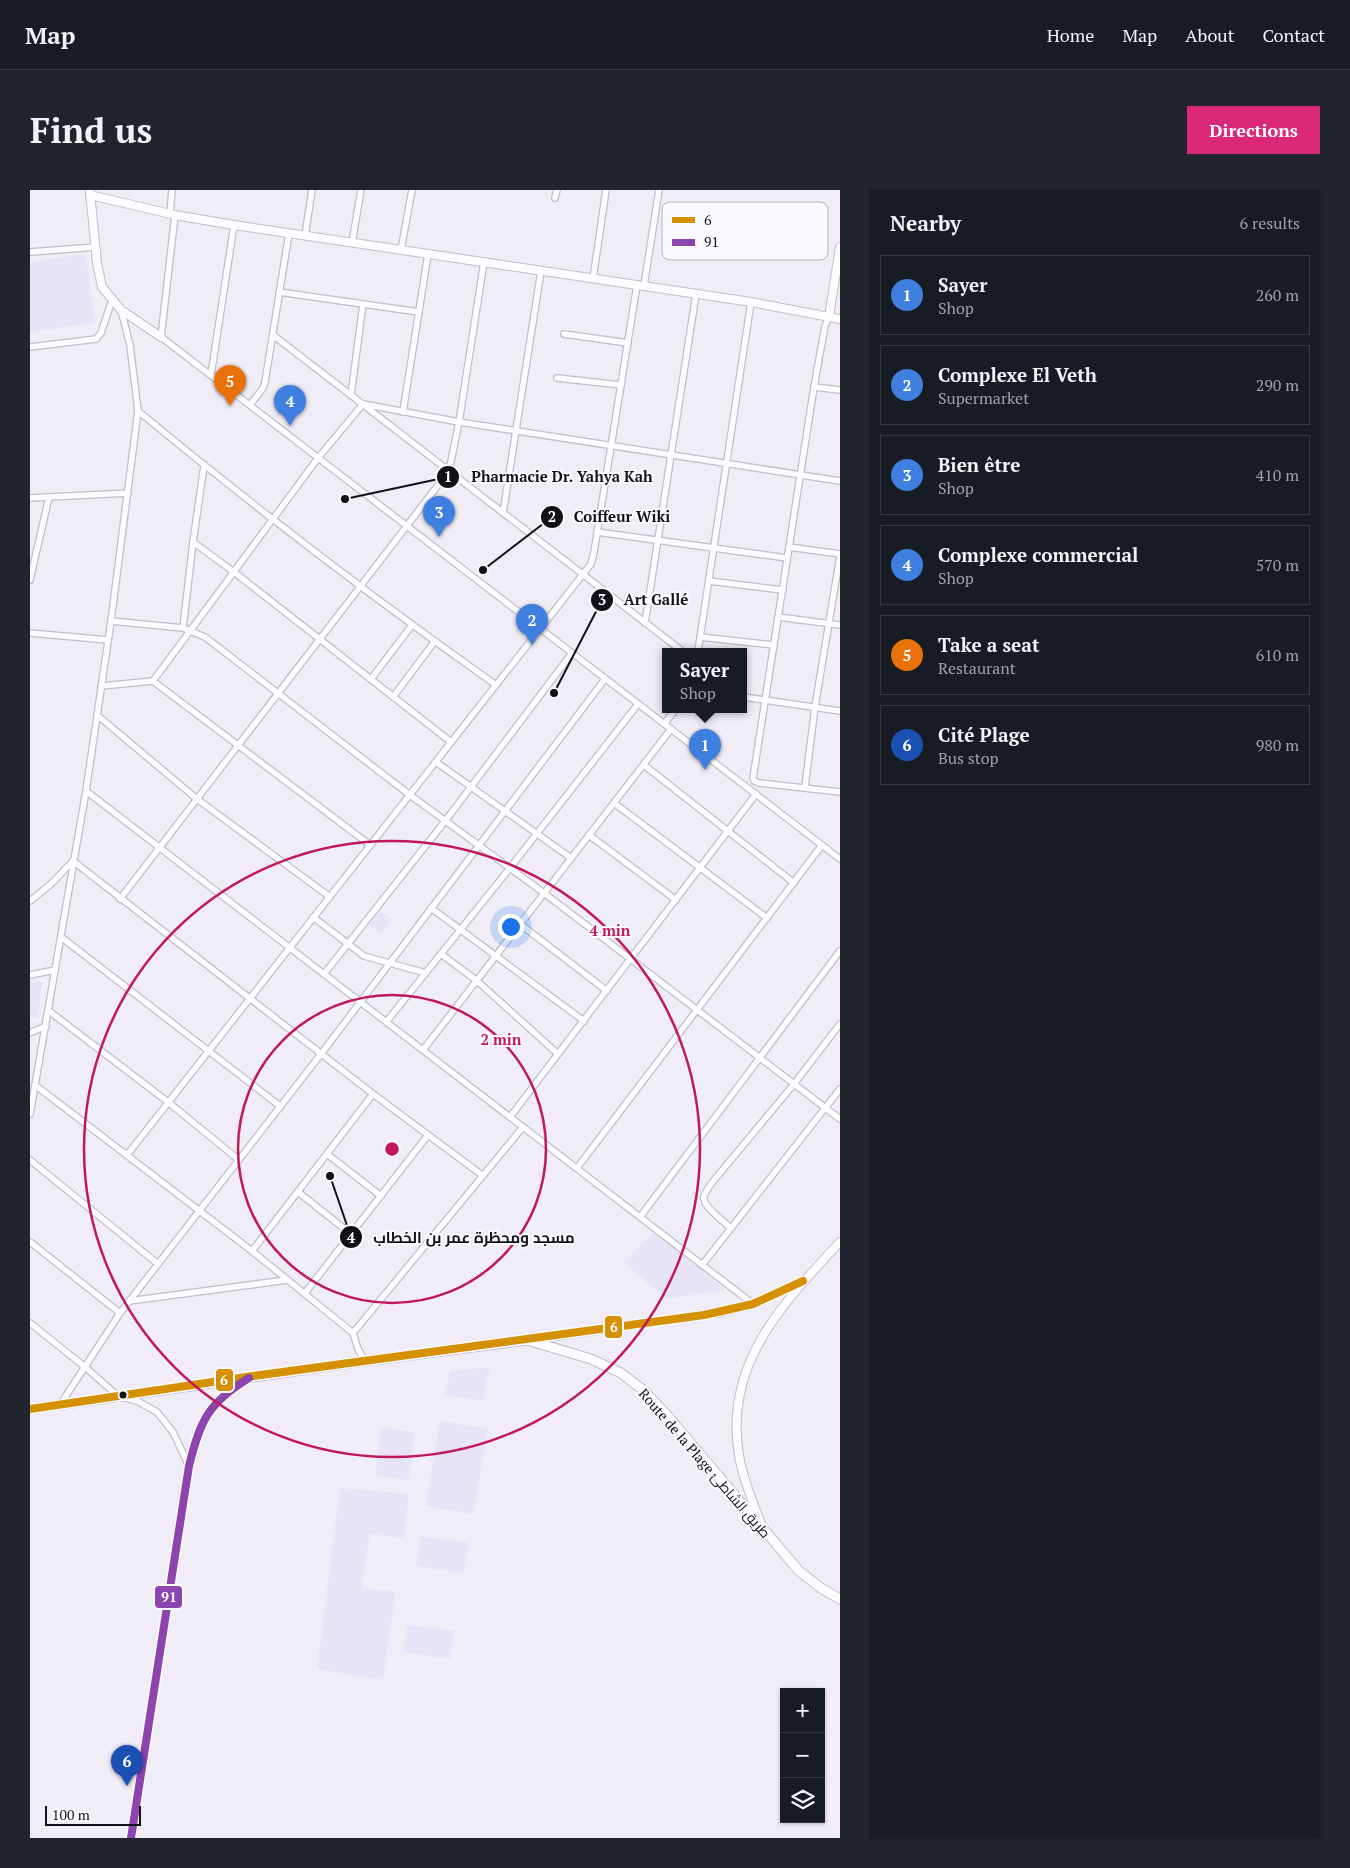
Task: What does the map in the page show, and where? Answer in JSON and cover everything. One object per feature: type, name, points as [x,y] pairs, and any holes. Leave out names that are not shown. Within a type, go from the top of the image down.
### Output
[{"type":"main road","name":"Route de la Plage طريق الشاطئ","points":[[527,1340],[591,1359],[621,1373],[642,1390],[666,1414],[799,1571],[840,1600]]},
{"type":"main road","points":[[30,1409],[252,1376],[527,1340]]},
{"type":"street","points":[[161,337],[173,214],[172,190]]},
{"type":"street","points":[[306,236],[312,190]]},
{"type":"street","points":[[352,243],[361,190]]},
{"type":"street","points":[[401,250],[412,190]]},
{"type":"street","points":[[555,198],[557,190]]},
{"type":"street","points":[[593,279],[606,190]]},
{"type":"street","points":[[126,1155],[591,564],[598,532],[628,343],[659,190]]},
{"type":"street","points":[[840,318],[751,302],[234,225],[173,214],[90,192],[102,287],[121,310],[161,337],[211,375],[840,859]]},
{"type":"street","points":[[211,375],[234,225]]},
{"type":"street","points":[[250,405],[265,382],[289,233]]},
{"type":"street","points":[[30,252],[96,247]]},
{"type":"street","points":[[840,247],[829,317],[825,326],[814,387],[754,781],[840,792]]},
{"type":"street","points":[[403,412],[428,254]]},
{"type":"street","points":[[120,899],[448,471],[459,422],[484,262]]},
{"type":"street","points":[[503,513],[540,271]]},
{"type":"street","points":[[280,292],[418,312]]},
{"type":"street","points":[[645,623],[696,294]]},
{"type":"street","points":[[30,347],[96,339],[101,333],[112,300]]},
{"type":"street","points":[[698,648],[751,302]]},
{"type":"street","points":[[351,395],[364,304]]},
{"type":"street","points":[[30,1114],[86,790],[111,621],[138,411],[130,345],[121,310]]},
{"type":"street","points":[[564,334],[628,343]]},
{"type":"street","points":[[273,335],[678,648]]},
{"type":"street","points":[[557,378],[621,385]]},
{"type":"street","points":[[814,387],[840,390]]},
{"type":"street","points":[[363,404],[459,422],[840,481]]},
{"type":"street","points":[[153,681],[186,629],[234,572],[318,458],[363,404]]},
{"type":"street","points":[[138,411],[272,519],[412,625],[496,685]]},
{"type":"street","points":[[186,629],[193,542],[204,466]]},
{"type":"street","points":[[30,498],[128,492]]},
{"type":"street","points":[[30,580],[49,497]]},
{"type":"street","points":[[598,532],[787,558]]},
{"type":"street","points":[[193,542],[451,742]]},
{"type":"street","points":[[789,547],[840,555],[815,707],[805,787]]},
{"type":"street","points":[[709,581],[782,590]]},
{"type":"street","points":[[778,617],[840,625]]},
{"type":"street","points":[[111,621],[186,629],[210,640],[410,795],[544,893],[840,1119]]},
{"type":"street","points":[[371,679],[412,625]]},
{"type":"street","points":[[30,633],[108,640]]},
{"type":"street","points":[[700,637],[774,645]]},
{"type":"street","points":[[393,696],[435,641]]},
{"type":"street","points":[[324,974],[446,820],[572,653]]},
{"type":"street","points":[[60,1406],[120,1313],[321,1054],[359,1001],[605,679]]},
{"type":"street","points":[[101,686],[153,681],[370,845]]},
{"type":"street","points":[[747,697],[840,711]]},
{"type":"street","points":[[387,1022],[638,704]]},
{"type":"street","points":[[664,724],[673,713]]},
{"type":"street","points":[[97,715],[198,799],[330,896]]},
{"type":"street","points":[[422,1050],[671,729]]},
{"type":"street","points":[[436,762],[571,858]]},
{"type":"street","points":[[644,764],[794,883]]},
{"type":"street","points":[[86,790],[752,1304]]},
{"type":"street","points":[[510,1117],[756,794]]},
{"type":"street","points":[[614,803],[767,918]]},
{"type":"street","points":[[589,835],[676,900]]},
{"type":"street","points":[[577,1168],[822,845]]},
{"type":"street","points":[[73,861],[249,999],[482,1175]]},
{"type":"street","points":[[30,901],[51,884],[73,861]]},
{"type":"street","points":[[430,908],[462,929],[584,1021]]},
{"type":"street","points":[[313,917],[364,956],[426,973]]},
{"type":"street","points":[[520,924],[607,991]]},
{"type":"street","points":[[61,937],[280,1106]]},
{"type":"street","points":[[640,1217],[840,951]]},
{"type":"street","points":[[442,954],[476,980],[558,1054]]},
{"type":"street","points":[[30,975],[55,970]]},
{"type":"street","points":[[49,1011],[168,1102],[239,1160]]},
{"type":"street","points":[[731,1228],[705,1205],[704,1194],[794,1084],[840,1024]]},
{"type":"street","points":[[30,1033],[46,1026]]},
{"type":"street","points":[[35,1085],[252,1251],[353,1333],[358,1349],[365,1361]]},
{"type":"street","points":[[702,1265],[840,1089]]},
{"type":"street","points":[[252,1251],[373,1094]]},
{"type":"street","points":[[353,1333],[523,1127]]},
{"type":"street","points":[[305,1294],[428,1135]]},
{"type":"street","points":[[327,1154],[381,1196]]},
{"type":"street","points":[[30,1160],[158,1264]]},
{"type":"street","points":[[298,1192],[351,1234]]},
{"type":"street","points":[[30,1242],[120,1313]]},
{"type":"street","points":[[764,1531],[747,1489],[740,1459],[738,1405],[741,1386],[754,1351],[776,1314],[840,1242]]},
{"type":"street","points":[[129,1301],[287,1280]]},
{"type":"street","points":[[527,1340],[704,1315],[752,1304],[804,1281]]},
{"type":"street","points":[[30,1323],[118,1396],[137,1401],[157,1412],[173,1432],[189,1466]]},
{"type":"street","points":[[132,1838],[189,1466],[198,1432],[205,1417],[222,1397],[252,1376]]},
{"type":"shaded area","points":[[86,254],[95,323],[30,332],[30,262]]},
{"type":"shaded area","points":[[380,911],[392,920],[381,934],[369,925]]},
{"type":"shaded area","points":[[42,982],[38,1017],[30,1018],[30,983]]},
{"type":"shaded area","points":[[656,1230],[725,1290],[667,1299],[624,1263]]},
{"type":"shaded area","points":[[490,1367],[483,1401],[444,1395],[450,1371]]},
{"type":"shaded area","points":[[439,1421],[488,1429],[474,1514],[426,1506]]},
{"type":"shaded area","points":[[381,1428],[415,1432],[409,1480],[375,1476]]},
{"type":"shaded area","points":[[340,1488],[409,1494],[404,1538],[370,1534],[369,1537],[362,1588],[396,1592],[383,1680],[317,1669]]},
{"type":"shaded area","points":[[421,1536],[469,1543],[464,1573],[416,1566]]},
{"type":"shaded area","points":[[407,1625],[454,1631],[450,1659],[403,1652]]},
{"type":"transit line","name":"6","points":[[30,1409],[253,1376],[704,1315],[753,1304],[803,1281]]},
{"type":"transit line","name":"91","points":[[131,1838],[189,1466],[197,1437],[208,1414],[224,1396],[249,1378]]},
{"type":"place","name":"Take a seat","points":[[230,406]]},
{"type":"place","name":"Complexe commercial","points":[[290,426]]},
{"type":"place","name":"Pharmacie Dr. Yahya Kah","points":[[345,499]]},
{"type":"place","name":"Bien être","points":[[439,537]]},
{"type":"place","name":"Coiffeur Wiki","points":[[483,570]]},
{"type":"place","name":"Complexe El Veth","points":[[532,645]]},
{"type":"place","name":"Art Gallé","points":[[554,693]]},
{"type":"place","name":"Sayer","points":[[705,770]]},
{"type":"place","name":"مسجد ومحظرة عمر بن الخطاب","points":[[330,1176]]},
{"type":"place","name":"Cité Plage","points":[[127,1786]]}]
